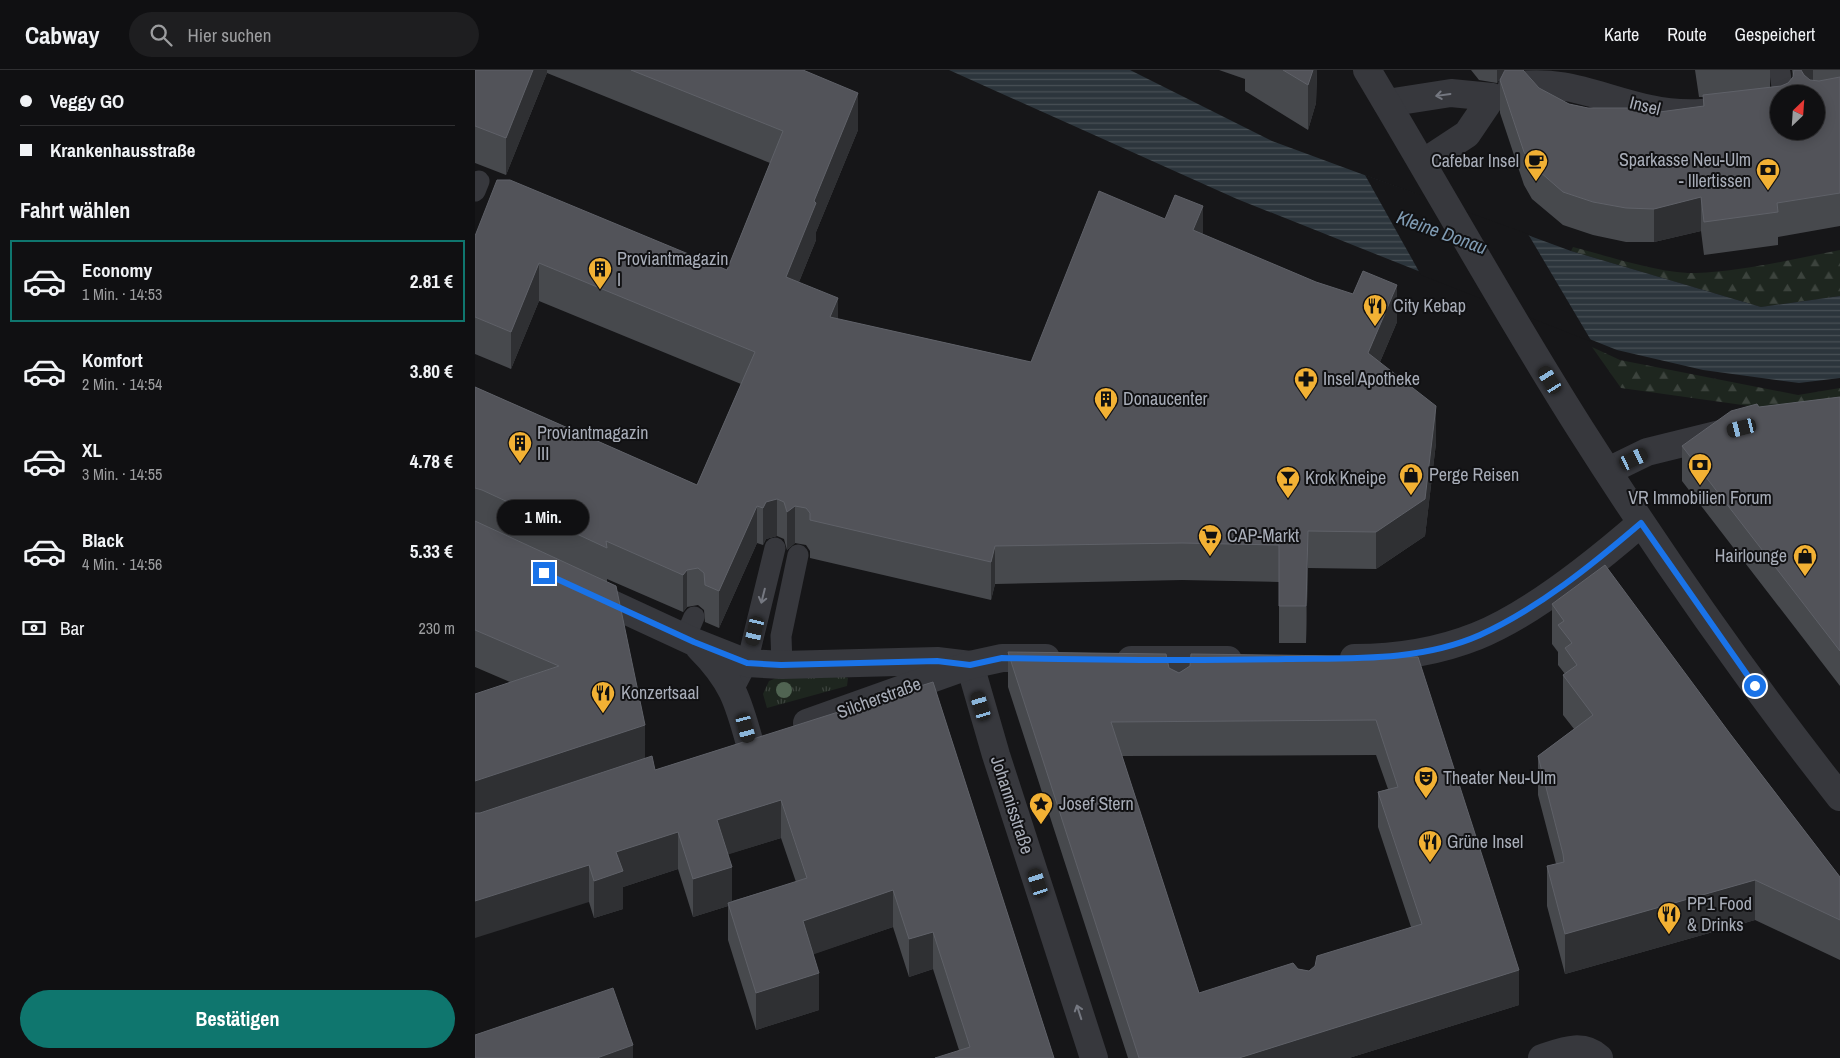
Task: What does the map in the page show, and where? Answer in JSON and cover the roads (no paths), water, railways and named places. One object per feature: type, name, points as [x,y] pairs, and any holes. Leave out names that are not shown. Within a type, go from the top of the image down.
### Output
[{"type":"street","points":[[1367,70],[1542,367],[1641,523],[1748,675],[1840,797]]},
{"type":"street","name":"Insel","points":[[1512,86],[1536,83],[1574,87],[1649,109],[1693,115],[1770,105]]},
{"type":"street","points":[[1387,103],[1451,93],[1492,97],[1467,134],[1423,163]]},
{"type":"street","points":[[1608,471],[1647,452],[1752,426]]},
{"type":"street","points":[[1334,659],[1383,658],[1417,653],[1479,635],[1515,617],[1565,583],[1601,557],[1641,523]]},
{"type":"street","points":[[561,581],[691,633],[747,663],[781,665],[937,661],[970,665],[1002,658],[1071,659]]},
{"type":"street","points":[[691,633],[733,690]]},
{"type":"street","points":[[1109,659],[1178,669],[1255,660]]},
{"type":"street","name":"Silcherstraße","points":[[733,690],[737,748],[970,665]]},
{"type":"street","name":"Johannisstraße","points":[[970,665],[999,764],[1094,1058]]},
{"type":"street","points":[[1542,1058],[1578,1049],[1591,1052],[1599,1058]]},
{"type":"lane","points":[[733,690],[747,663],[775,548]]},
{"type":"lane","points":[[781,665],[781,636],[798,555]]},
{"type":"water","name":"Kleine Donau","points":[[949,70],[1130,70],[1272,141],[1571,251],[1761,307],[1840,296],[1840,378],[1799,383],[1703,370],[1617,350],[1237,199]]},
{"type":"place","name":"Cafebar Insel","points":[[1536,182]]},
{"type":"place","name":"Sparkasse Neu-Ulm - Illertissen","points":[[1768,191]]},
{"type":"place","name":"Proviantmagazin I","points":[[600,290]]},
{"type":"place","name":"City Kebap","points":[[1375,327]]},
{"type":"place","name":"Insel Apotheke","points":[[1306,400]]},
{"type":"place","name":"Donaucenter","points":[[1106,420]]},
{"type":"place","name":"Proviantmagazin III","points":[[520,464]]},
{"type":"place","name":"VR Immobilien Forum","points":[[1700,486]]},
{"type":"place","name":"Perge Reisen","points":[[1411,496]]},
{"type":"place","name":"Krok Kneipe","points":[[1288,499]]},
{"type":"place","name":"CAP-Markt","points":[[1210,557]]},
{"type":"place","name":"Hairlounge","points":[[1805,577]]},
{"type":"place","name":"Konzertsaal","points":[[603,714]]},
{"type":"place","name":"Theater Neu-Ulm","points":[[1426,799]]},
{"type":"place","name":"Josef Stern","points":[[1041,825]]},
{"type":"place","name":"Grüne Insel","points":[[1430,863]]},
{"type":"place","name":"PP1 Food & Drinks","points":[[1669,935]]}]
